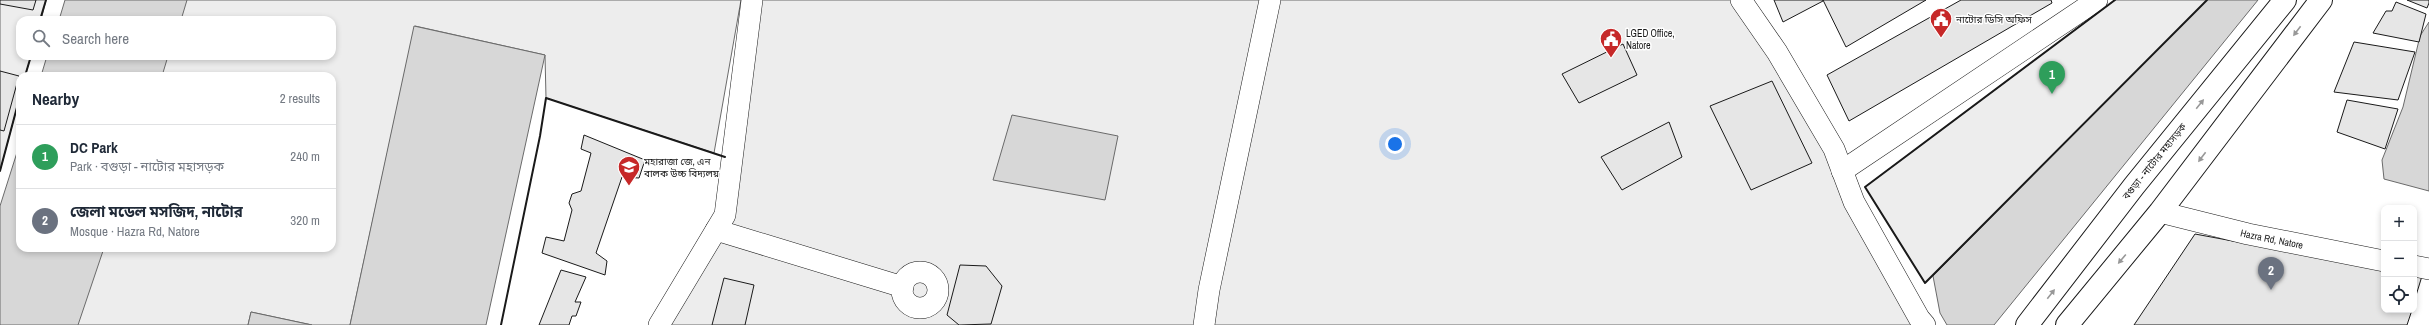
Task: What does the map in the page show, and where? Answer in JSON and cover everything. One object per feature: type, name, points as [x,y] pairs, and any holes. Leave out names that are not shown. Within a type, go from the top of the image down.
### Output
[{"type":"highway","name":"বগুড়া - নাটোর মহাসড়ক","points":[[2027,325],[2134,186],[2285,0]]},
{"type":"highway","points":[[2067,325],[2160,212],[2321,0]]},
{"type":"street","points":[[659,325],[725,215],[752,0]]},
{"type":"street","points":[[1204,325],[1209,290],[1270,0]]},
{"type":"street","points":[[1741,0],[1777,52],[1834,149],[1854,202],[1919,318],[1925,325]]},
{"type":"street","points":[[1842,171],[2097,0]]},
{"type":"street","name":"Hazra Rd, Natore","points":[[2160,212],[2248,234],[2381,260]]},
{"type":"street","points":[[716,230],[903,287]]},
{"type":"street","points":[[2417,267],[2429,269]]},
{"type":"shaded area","points":[[0,0],[46,0],[42,16],[16,16],[16,60],[30,60],[26,72],[16,72],[16,111],[0,171]]},
{"type":"shaded area","points":[[65,0],[187,0],[182,16],[60,16]]},
{"type":"shaded area","points":[[167,0],[741,0],[714,153],[546,98],[545,55],[415,26],[350,325],[312,325],[251,312],[248,325],[71,325],[93,252],[336,252],[336,72],[145,72],[149,60],[336,60],[336,16],[162,16]]},
{"type":"shaded area","points":[[752,0],[1742,0],[1925,325],[659,325],[716,230]]},
{"type":"shaded area","points":[[2115,0],[2207,0],[1925,283],[1865,187]]},
{"type":"shaded area","points":[[2207,0],[2258,0],[1994,325],[1947,325],[1940,313],[1933,276]]},
{"type":"shaded area","points":[[2429,22],[2429,191],[2384,179],[2382,160],[2403,107],[2420,36]]},
{"type":"shaded area","points":[[414,26],[545,55],[486,325],[350,325]]},
{"type":"shaded area","points":[[46,60],[167,60],[163,72],[42,72]]},
{"type":"shaded area","points":[[1012,115],[1118,136],[1105,200],[993,180]]},
{"type":"shaded area","points":[[16,156],[16,252],[103,252],[78,325],[0,325],[0,206]]},
{"type":"shaded area","points":[[251,312],[312,325],[248,325]]},
{"type":"building","points":[[0,0],[36,0],[33,10],[0,4]]},
{"type":"building","points":[[1774,0],[1823,0],[1823,1],[1783,22]]},
{"type":"building","points":[[1823,0],[1926,0],[1846,47]]},
{"type":"building","name":"নাটোর ডিসি অফিস","points":[[1961,0],[2051,0],[2052,3],[1849,121],[1827,75]]},
{"type":"building","points":[[2407,0],[2429,0],[2429,3],[2427,8]]},
{"type":"building","points":[[2396,2],[2426,14],[2419,42],[2373,33],[2386,11],[2392,11]]},
{"type":"building","points":[[2354,42],[2415,52],[2398,100],[2334,92]]},
{"type":"building","name":"LGED Office, Natore","points":[[1623,44],[1637,75],[1579,103],[1562,74]]},
{"type":"building","points":[[0,71],[16,75],[16,87],[4,131],[0,130]]},
{"type":"building","points":[[1772,81],[1812,163],[1751,190],[1710,106]]},
{"type":"building","points":[[2347,100],[2398,109],[2385,149],[2337,132]]},
{"type":"building","points":[[1669,122],[1682,157],[1622,190],[1601,157]]},
{"type":"building","points":[[584,135],[645,160],[639,178],[622,177],[596,253],[607,261],[605,275],[542,253],[546,237],[564,241],[572,210],[569,203],[572,194],[581,191],[591,153],[581,149]]},
{"type":"building","points":[[2195,234],[2381,268],[2381,313],[2411,313],[2407,325],[2134,325]]},
{"type":"building","points":[[960,265],[986,266],[1002,286],[991,324],[959,325],[947,315]]},
{"type":"building","points":[[561,270],[586,277],[575,302],[581,302],[576,316],[572,316],[569,325],[539,325]]},
{"type":"building","points":[[2417,275],[2422,276],[2417,292]]},
{"type":"building","points":[[724,278],[754,285],[745,325],[712,325]]},
{"type":"wall","points":[[41,16],[46,0]]},
{"type":"wall","points":[[2115,0],[1865,187],[1925,283],[2207,0]]},
{"type":"wall","points":[[26,72],[30,60]]},
{"type":"wall","points":[[501,325],[540,136],[546,98],[725,157]]},
{"type":"wall","points":[[0,171],[16,111]]},
{"type":"place","name":"নাটোর ডিসি অফিস","points":[[1941,38]]},
{"type":"place","name":"LGED Office, Natore","points":[[1611,58]]},
{"type":"place","name":"DC Park","points":[[2052,94]]},
{"type":"place","name":"মহারাজা জে, এন বালক উচ্চ বিদ্যলয়","points":[[629,186]]},
{"type":"place","name":"জেলা মডেল মসজিদ, নাটোর","points":[[2271,290]]}]
